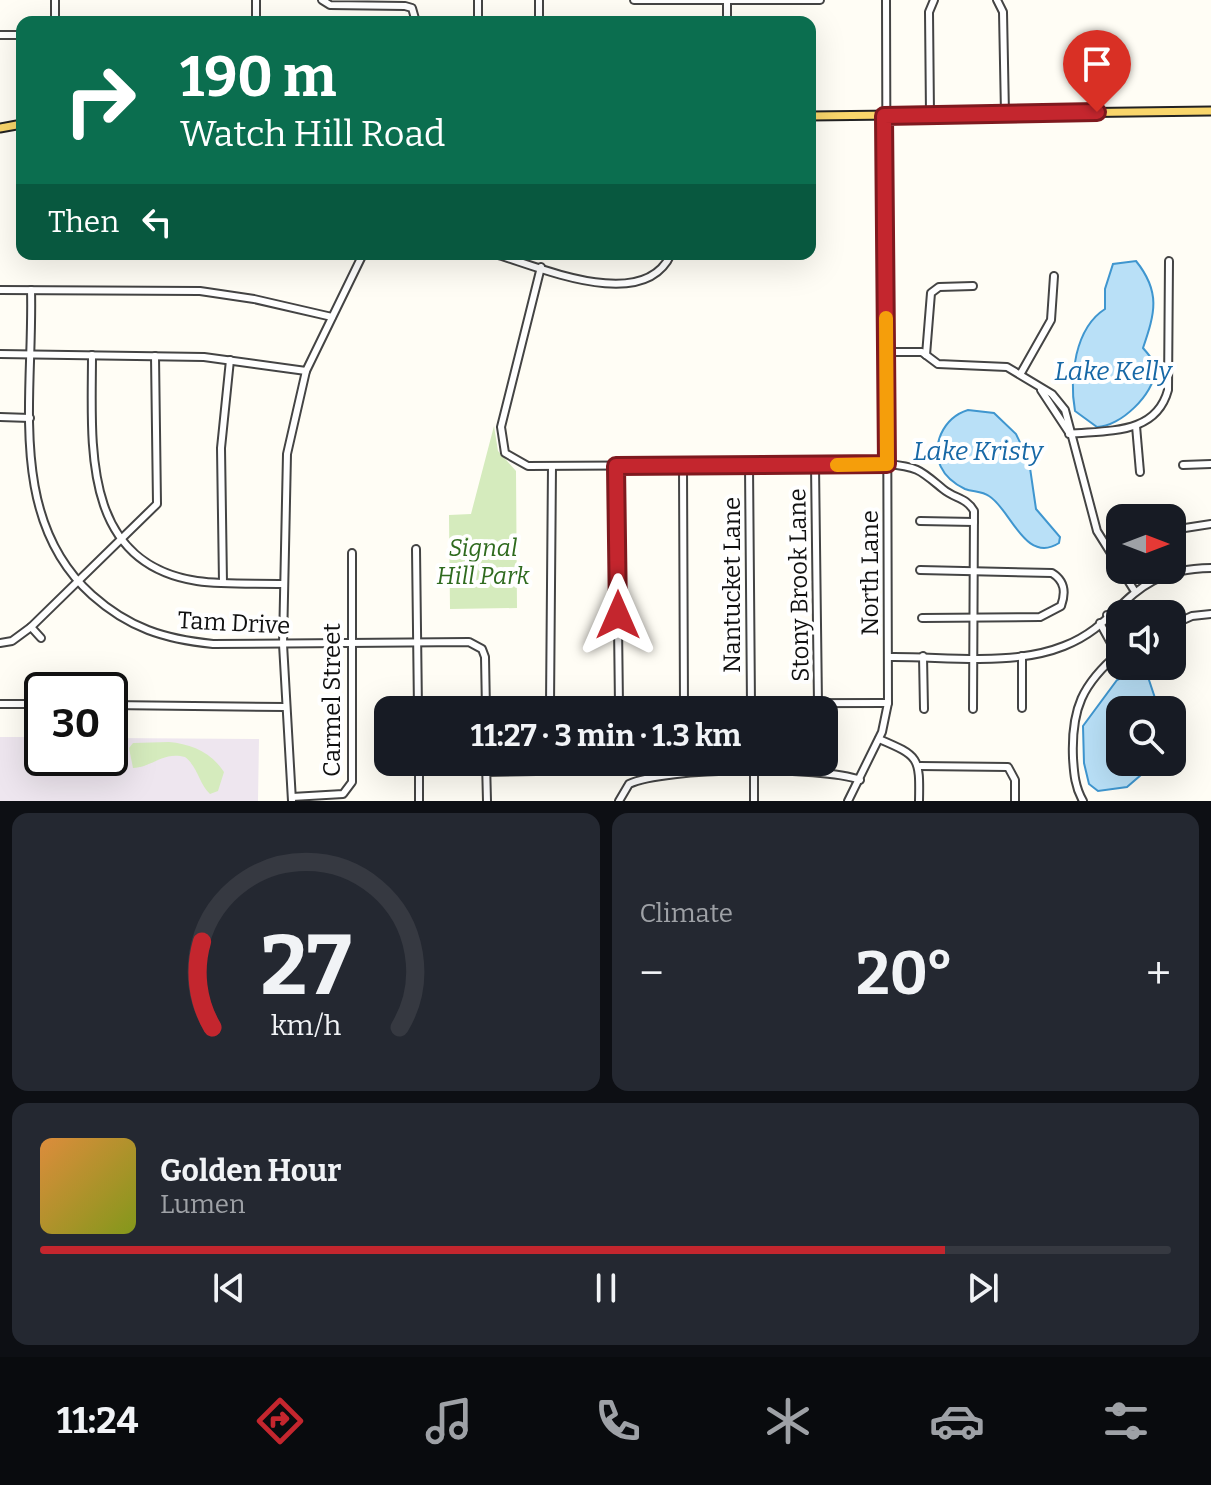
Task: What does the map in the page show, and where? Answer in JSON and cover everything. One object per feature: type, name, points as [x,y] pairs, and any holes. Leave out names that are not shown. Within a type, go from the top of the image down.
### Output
[{"type":"main road","points":[[816,116],[1211,111]]},
{"type":"street","points":[[322,0],[330,5],[405,6],[412,8],[415,16]]},
{"type":"street","points":[[634,0],[820,0]]},
{"type":"street","name":"North Lane","points":[[848,801],[879,739],[888,703],[886,0]]},
{"type":"street","points":[[930,115],[929,12],[934,0]]},
{"type":"street","points":[[997,0],[1003,12],[1005,114]]},
{"type":"street","points":[[292,799],[283,644],[287,454],[306,371],[360,260]]},
{"type":"street","points":[[516,260],[622,285],[656,272],[666,260]]},
{"type":"street","points":[[1069,434],[1136,426],[1158,414],[1168,390],[1169,261]]},
{"type":"street","points":[[541,267],[504,415],[500,438],[505,453],[516,462],[528,466],[887,464],[924,471],[942,489],[970,504],[974,522],[973,709]]},
{"type":"street","points":[[1021,373],[1051,320],[1054,276]]},
{"type":"street","points":[[926,355],[931,293],[939,287],[973,286]]},
{"type":"street","points":[[0,290],[200,291],[254,299],[332,317]]},
{"type":"street","name":"Tam Drive","points":[[31,290],[31,471],[39,512],[54,549],[78,582],[112,613],[142,631],[200,643],[469,642],[482,649],[485,657],[486,696]]},
{"type":"street","points":[[886,352],[916,351],[938,364],[991,364],[1021,373],[1060,402],[1097,531],[1134,590]]},
{"type":"street","points":[[0,354],[230,360],[306,371]]},
{"type":"street","points":[[92,355],[92,460],[96,488],[104,511],[122,540],[140,557],[166,572],[196,581],[284,584]]},
{"type":"street","points":[[0,643],[12,641],[31,627],[157,504],[155,356]]},
{"type":"street","points":[[223,583],[221,448],[230,360]]},
{"type":"street","points":[[0,417],[30,418]]},
{"type":"street","points":[[1136,426],[1140,472]]},
{"type":"street","points":[[1183,465],[1211,464]]},
{"type":"street","name":"Nantucket Lane","points":[[749,465],[751,696]]},
{"type":"street","name":"Stony Brook Lane","points":[[815,465],[818,696]]},
{"type":"street","points":[[550,696],[552,466]]},
{"type":"street","points":[[616,466],[619,696]]},
{"type":"street","points":[[683,467],[684,696]]},
{"type":"street","points":[[920,521],[974,522]]},
{"type":"street","points":[[1186,528],[1211,524]]},
{"type":"street","points":[[416,549],[418,696]]},
{"type":"street","name":"Carmel Street","points":[[292,799],[334,796],[350,788],[352,553]]},
{"type":"street","points":[[1186,569],[1211,568]]},
{"type":"street","points":[[920,570],[1052,573],[1064,585],[1061,606],[1040,617],[922,618]]},
{"type":"street","points":[[1123,600],[1145,584]]},
{"type":"street","points":[[1186,619],[1211,614]]},
{"type":"street","points":[[888,657],[1022,656],[1063,647],[1106,616]]},
{"type":"street","points":[[1100,623],[1106,632]]},
{"type":"street","points":[[31,627],[41,638]]},
{"type":"street","points":[[923,656],[924,709]]},
{"type":"street","points":[[1022,656],[1022,708]]},
{"type":"street","points":[[1084,801],[1074,778],[1072,735],[1076,708],[1091,681],[1106,666]]},
{"type":"street","points":[[838,704],[888,703]]},
{"type":"street","points":[[0,704],[24,704]]},
{"type":"street","points":[[128,705],[285,707]]},
{"type":"street","points":[[879,739],[911,753],[920,766],[919,801]]},
{"type":"street","points":[[920,766],[1003,766],[1013,772],[1015,801]]},
{"type":"street","points":[[838,775],[860,780]]},
{"type":"street","points":[[419,776],[419,801]]},
{"type":"street","points":[[486,776],[487,801]]},
{"type":"street","points":[[619,801],[629,784],[652,776]]},
{"type":"street","points":[[754,776],[754,801]]},
{"type":"shaded area","points":[[0,737],[24,737],[24,776],[128,776],[128,738],[259,739],[258,801],[0,801]]},
{"type":"green space","name":"Signal Hill Park","points":[[494,426],[498,451],[516,471],[517,608],[450,609],[449,515],[471,514]]},
{"type":"green space","points":[[169,742],[193,747],[213,759],[224,772],[218,791],[210,794],[185,757],[170,756],[133,768],[129,748],[133,743]]},
{"type":"water","name":"Lake Kelly","points":[[1136,261],[1152,293],[1153,313],[1143,348],[1154,364],[1153,380],[1134,408],[1116,421],[1097,427],[1075,411],[1073,383],[1076,354],[1087,328],[1105,309],[1105,289],[1113,264]]},
{"type":"water","name":"Lake Kristy","points":[[968,410],[994,413],[1016,434],[1029,461],[1036,509],[1060,537],[1059,543],[1047,548],[1027,541],[997,502],[983,493],[965,489],[945,473],[937,451],[941,434],[952,419]]},
{"type":"water","points":[[1117,680],[1149,680],[1154,696],[1106,696],[1106,776],[1140,776],[1127,787],[1098,791],[1089,784],[1084,763],[1083,726]]},
{"type":"slow traffic","points":[[837,465],[887,464],[886,318]]},
{"type":"route","points":[[618,615],[616,466],[887,464],[884,116],[1097,112]]}]
